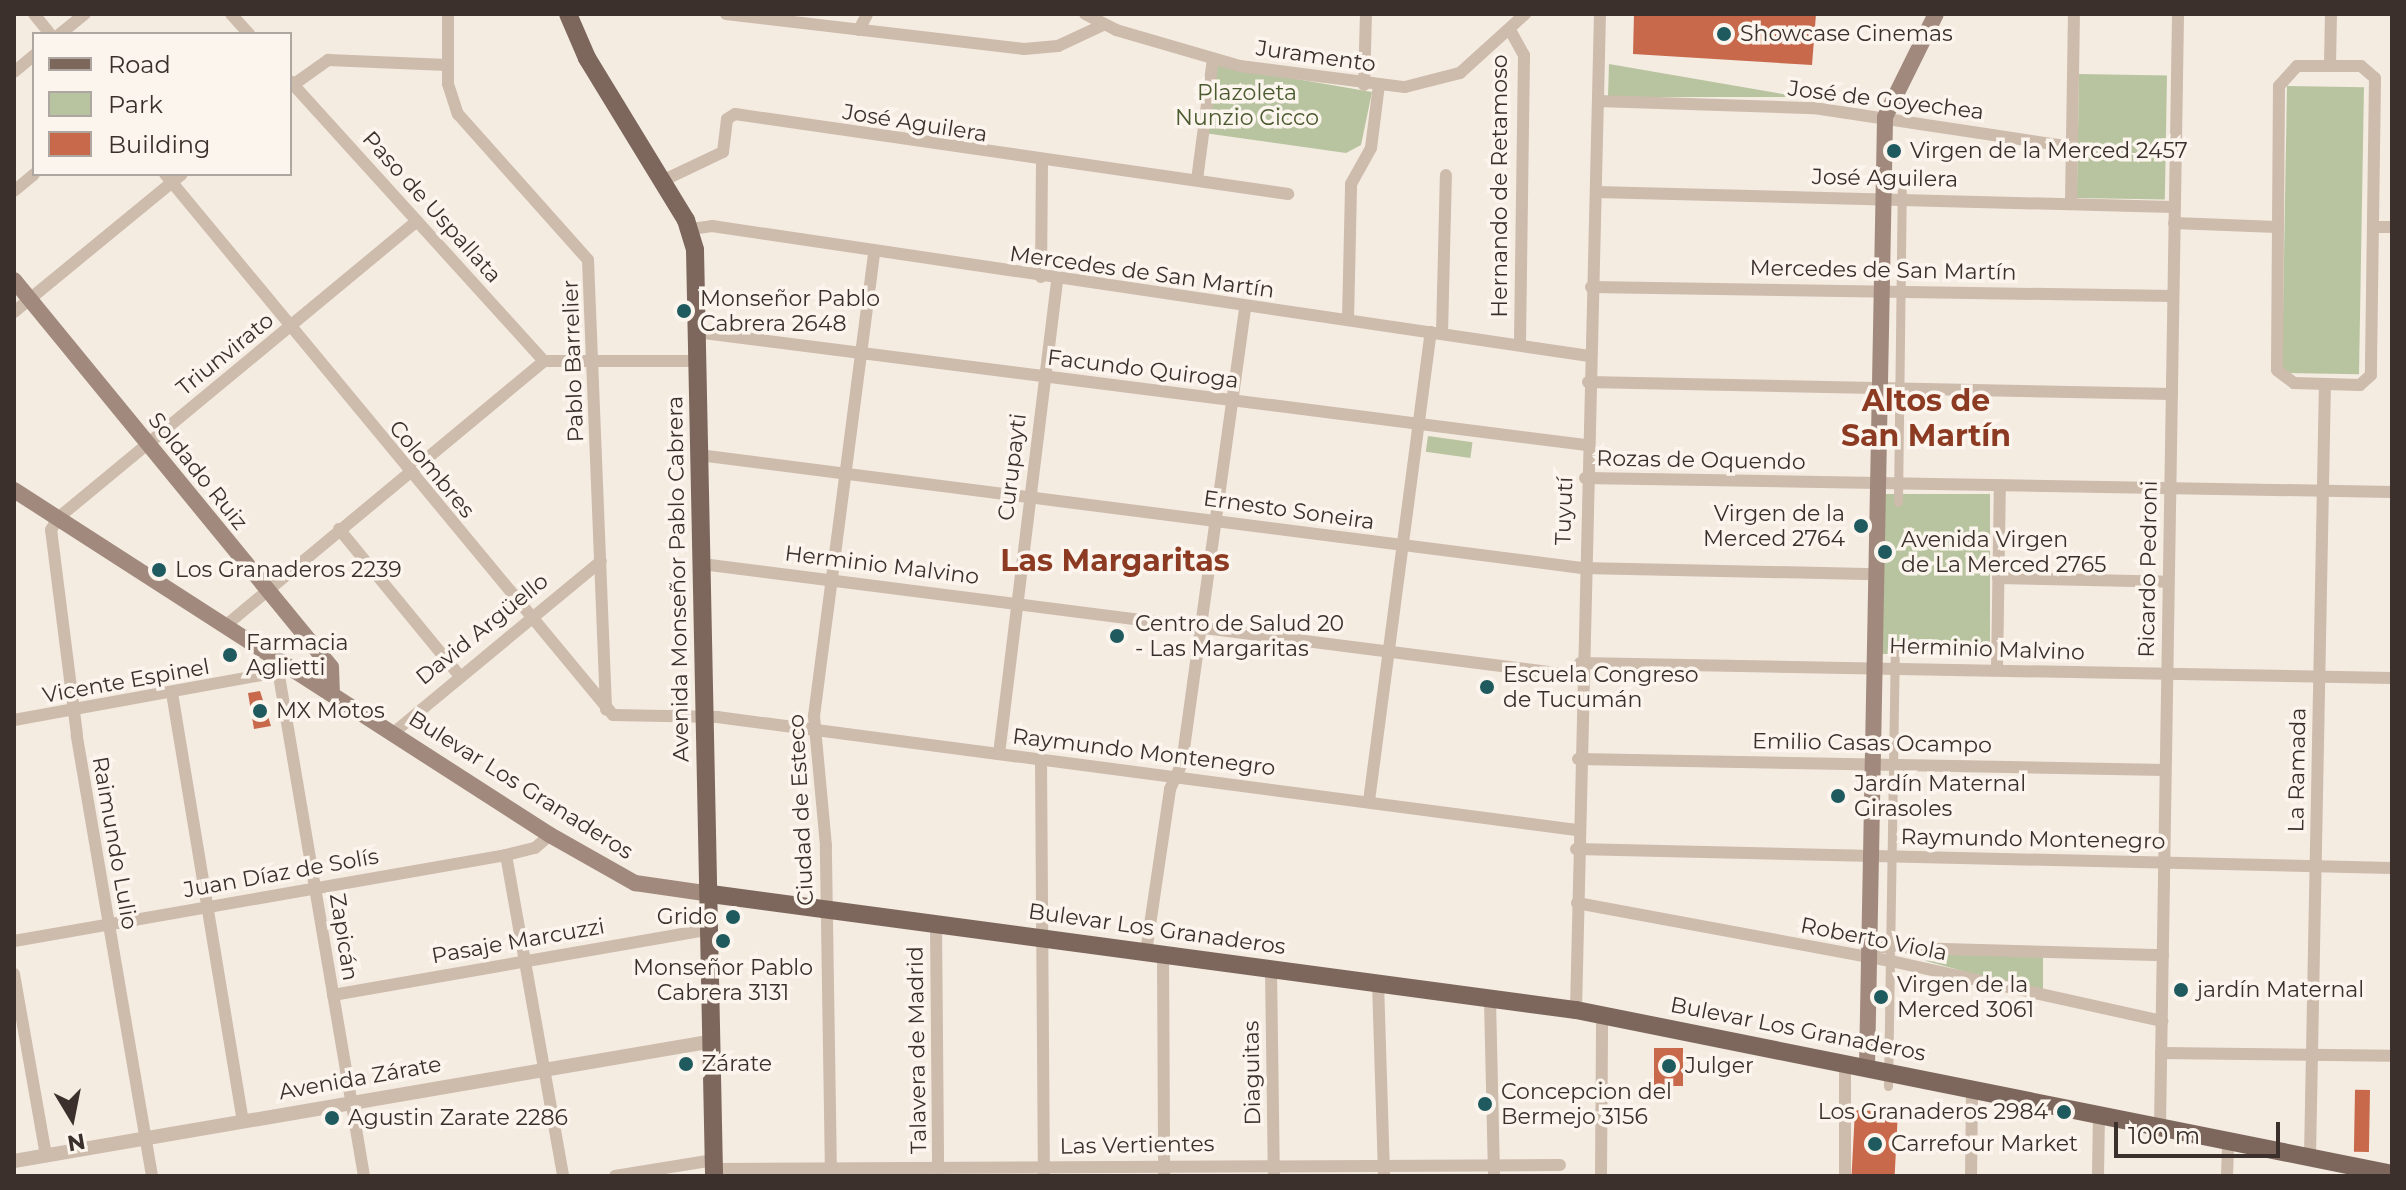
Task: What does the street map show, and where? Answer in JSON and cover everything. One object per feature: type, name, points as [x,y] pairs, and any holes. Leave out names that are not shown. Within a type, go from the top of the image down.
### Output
[{"type":"main road","name":"Avenida Monseñor Pablo Cabrera","points":[[568,14],[587,58],[691,229],[711,894],[714,1168]]},
{"type":"main road","points":[[1867,1066],[1885,117],[1936,14]]},
{"type":"main road","name":"Soldado Ruiz","points":[[14,280],[331,667],[332,694]]},
{"type":"main road","name":"Bulevar Los Granaderos","points":[[16,493],[225,626],[282,667],[332,694],[550,835],[635,883],[1602,1014],[1867,1066],[1888,1079],[1972,1089],[2099,1113],[2390,1175]]},
{"type":"street","points":[[34,14],[48,32]]},
{"type":"street","points":[[62,32],[85,14]]},
{"type":"street","points":[[233,14],[247,32]]},
{"type":"street","name":"Pablo Barrelier","points":[[448,14],[447,65],[458,114],[588,260],[606,710]]},
{"type":"street","points":[[726,14],[773,16],[859,30],[1024,49],[1058,46],[1103,25]]},
{"type":"street","points":[[859,30],[867,14]]},
{"type":"street","name":"Juramento","points":[[1085,14],[1103,25],[1213,59],[1364,85],[1444,80],[1473,65],[1525,14]]},
{"type":"street","points":[[1364,85],[1366,14]]},
{"type":"street","name":"Tuyutí","points":[[1576,1010],[1582,568],[1600,14]]},
{"type":"street","points":[[2071,203],[2074,14]]},
{"type":"street","name":"Ricardo Pedroni","points":[[2160,1125],[2178,14]]},
{"type":"street","points":[[2330,65],[2331,14]]},
{"type":"street","name":"Hernando de Retamoso","points":[[1510,30],[1524,55],[1520,344]]},
{"type":"street","points":[[14,72],[32,57]]},
{"type":"street","points":[[1197,180],[1213,59]]},
{"type":"street","points":[[292,83],[328,60],[447,65]]},
{"type":"street","points":[[2297,66],[2361,66],[2375,78],[2374,227],[2369,382],[2325,384],[2285,381],[2277,370],[2281,77],[2297,66]]},
{"type":"street","name":"Paso de Uspallata","points":[[292,85],[544,361]]},
{"type":"street","points":[[1348,320],[1351,184],[1371,148],[1379,85]]},
{"type":"street","name":"José de Goyechea","points":[[1598,101],[1814,108],[2071,147]]},
{"type":"street","name":"José Aguilera","points":[[664,180],[719,155],[727,119],[735,114],[1042,163],[1197,180],[1288,194]]},
{"type":"street","points":[[1041,277],[1042,163]]},
{"type":"street","points":[[1369,801],[1419,424],[1437,333],[1446,175]]},
{"type":"street","points":[[14,191],[32,176]]},
{"type":"street","points":[[14,312],[168,178]]},
{"type":"street","name":"Colombres","points":[[168,178],[606,710]]},
{"type":"street","name":"José Aguilera","points":[[1596,192],[1883,198],[1902,195],[2173,207]]},
{"type":"street","points":[[1898,502],[1902,195]]},
{"type":"street","name":"Triunvirato","points":[[58,518],[417,221]]},
{"type":"street","points":[[2174,223],[2277,227]]},
{"type":"street","name":"Mercedes de San Martín","points":[[691,229],[712,226],[874,254],[1589,356]]},
{"type":"street","points":[[2374,227],[2392,227]]},
{"type":"street","name":"Ciudad de Esteco","points":[[831,1171],[827,909],[815,730],[831,579],[874,254]]},
{"type":"street","name":"Curupayti","points":[[999,754],[1015,602],[1057,280]]},
{"type":"street","name":"Mercedes de San Martín","points":[[1591,287],[1901,289],[2173,296]]},
{"type":"street","points":[[1164,1171],[1154,954],[1170,789],[1177,776],[1203,626],[1245,307]]},
{"type":"street","name":"Facundo Quiroga","points":[[696,332],[1585,445]]},
{"type":"street","points":[[225,626],[544,361],[697,361]]},
{"type":"street","points":[[1588,382],[2172,394]]},
{"type":"street","name":"La Ramada","points":[[2310,1156],[2325,384]]},
{"type":"street","name":"Ernesto Soneira","points":[[699,455],[845,471],[1582,568],[1877,574]]},
{"type":"street","name":"Rozas de Oquendo","points":[[1585,478],[1878,482],[2000,488],[2392,492]]},
{"type":"street","points":[[1997,669],[2000,488]]},
{"type":"street","name":"Raimundo Lulio","points":[[58,518],[50,543],[108,924],[152,1176]]},
{"type":"street","points":[[339,529],[458,674]]},
{"type":"street","name":"David Argüello","points":[[392,734],[529,615],[601,561]]},
{"type":"street","name":"Herminio Malvino","points":[[702,564],[1389,651],[1580,669],[1894,666],[2392,678]]},
{"type":"street","points":[[1998,578],[2168,582]]},
{"type":"street","points":[[1888,1079],[1895,650]]},
{"type":"street","name":"Vicente Espinel","points":[[14,720],[172,693],[282,667]]},
{"type":"street","name":"Zapicán","points":[[282,667],[315,887],[364,1176]]},
{"type":"street","points":[[172,693],[243,1121]]},
{"type":"street","points":[[606,710],[629,719],[705,717]]},
{"type":"street","name":"Raymundo Montenegro","points":[[705,717],[1577,830]]},
{"type":"street","points":[[1041,759],[1044,1171]]},
{"type":"street","name":"Emilio Casas Ocampo","points":[[1578,759],[1873,762],[2165,770]]},
{"type":"street","name":"Juan Díaz de Solís","points":[[14,941],[506,855],[535,848],[550,835]]},
{"type":"street","name":"Raymundo Montenegro","points":[[1576,849],[2392,868]]},
{"type":"street","points":[[506,855],[563,1176]]},
{"type":"street","name":"Roberto Viola","points":[[1577,903],[1891,956],[2162,1021]]},
{"type":"street","name":"Talavera de Madrid","points":[[936,924],[938,1170]]},
{"type":"street","name":"Pasaje Marcuzzi","points":[[333,995],[711,929]]},
{"type":"street","points":[[1891,956],[2163,955]]},
{"type":"street","name":"Diaguitas","points":[[1271,969],[1274,1170]]},
{"type":"street","points":[[14,974],[46,1156]]},
{"type":"street","points":[[1378,983],[1384,1176]]},
{"type":"street","points":[[1490,999],[1494,1170]]},
{"type":"street","points":[[1601,1176],[1602,1014]]},
{"type":"street","name":"Avenida Zárate","points":[[14,1161],[713,1041]]},
{"type":"street","points":[[2161,1053],[2392,1056]]},
{"type":"street","points":[[1845,1062],[1845,1176]]},
{"type":"street","points":[[1971,1176],[1972,1089]]},
{"type":"street","points":[[2098,1176],[2099,1113]]},
{"type":"street","points":[[2227,1176],[2228,1139]]},
{"type":"street","name":"Las Vertientes","points":[[615,1176],[714,1168],[1164,1171],[1274,1170],[1384,1162],[1494,1170],[1560,1165]]},
{"type":"green space","points":[[1609,64],[1800,97],[1608,97]]},
{"type":"green space","name":"Plazoleta Nunzio Cicco","points":[[1215,65],[1372,92],[1361,145],[1346,153],[1204,133]]},
{"type":"green space","points":[[2079,74],[2167,76],[2165,200],[2077,198]]},
{"type":"green space","points":[[2287,86],[2364,87],[2359,374],[2282,373]]},
{"type":"green space","points":[[1428,436],[1473,442],[1470,458],[1426,452]]},
{"type":"green space","points":[[1880,494],[1990,494],[1990,654],[1880,654]]},
{"type":"green space","points":[[1928,952],[2043,956],[2043,993],[1926,961]]},
{"type":"building","name":"Showcase Cinemas","points":[[1634,14],[1816,14],[1812,65],[1633,54]]},
{"type":"building","name":"MX Motos","points":[[260,691],[271,726],[254,729],[248,693]]},
{"type":"building","name":"Julger","points":[[1654,1048],[1683,1048],[1683,1086],[1654,1086]]},
{"type":"building","points":[[2355,1090],[2370,1090],[2369,1152],[2354,1152]]},
{"type":"building","name":"Carrefour Market","points":[[1855,1110],[1898,1112],[1895,1176],[1852,1176]]},
{"type":"place","name":"Showcase Cinemas","points":[[1724,34]]},
{"type":"place","name":"Virgen de la Merced 2457","points":[[1894,151]]},
{"type":"place","name":"Monseñor Pablo Cabrera 2648","points":[[684,311]]},
{"type":"place","name":"Virgen de la Merced 2764","points":[[1861,526]]},
{"type":"place","name":"Avenida Virgen de La Merced 2765","points":[[1885,552]]},
{"type":"place","name":"Los Granaderos 2239","points":[[159,570]]},
{"type":"place","name":"Centro de Salud 20 - Las Margaritas","points":[[1117,636]]},
{"type":"place","name":"Farmacia Aglietti","points":[[230,655]]},
{"type":"place","name":"Escuela Congreso de Tucumán","points":[[1487,687]]},
{"type":"place","name":"MX Motos","points":[[260,711]]},
{"type":"place","name":"Jardín Maternal Girasoles","points":[[1838,796]]},
{"type":"place","name":"Grido","points":[[733,917]]},
{"type":"place","name":"Monseñor Pablo Cabrera 3131","points":[[723,941]]},
{"type":"place","name":"jardín Maternal","points":[[2181,990]]},
{"type":"place","name":"Virgen de la Merced 3061","points":[[1881,997]]},
{"type":"place","name":"Zárate","points":[[686,1064]]},
{"type":"place","name":"Julger","points":[[1669,1066]]},
{"type":"place","name":"Concepcion del Bermejo 3156","points":[[1485,1104]]},
{"type":"place","name":"Los Granaderos 2984","points":[[2064,1112]]},
{"type":"place","name":"Agustin Zarate 2286","points":[[332,1118]]},
{"type":"place","name":"Carrefour Market","points":[[1875,1144]]},
{"type":"district","name":"Altos de San Martín","points":[[1926,418]]},
{"type":"district","name":"Las Margaritas","points":[[1115,561]]}]
